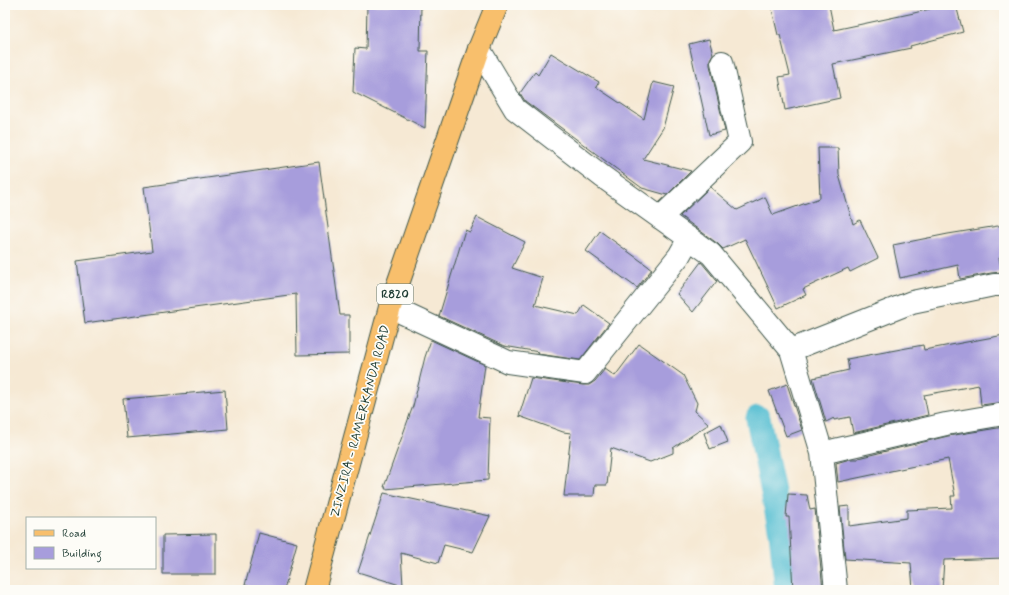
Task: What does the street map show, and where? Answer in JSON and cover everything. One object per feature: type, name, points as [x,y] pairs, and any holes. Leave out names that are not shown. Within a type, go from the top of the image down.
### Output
[{"type":"main road","name":"ZINZIRA - RAMERKANDA ROAD","points":[[314,590],[390,307],[479,50],[497,5]]},
{"type":"street","points":[[479,50],[515,109],[603,177],[711,254],[791,350],[822,453],[836,590]]},
{"type":"street","points":[[660,218],[740,142],[722,62]]},
{"type":"street","points":[[390,307],[508,362],[585,373],[679,256],[689,238]]},
{"type":"street","points":[[791,350],[912,302],[1004,284]]},
{"type":"street","points":[[822,453],[946,424],[1004,414]]},
{"type":"building","points":[[367,5],[421,5],[420,51],[428,51],[425,128],[353,92],[355,48],[366,49]]},
{"type":"building","points":[[771,5],[829,5],[834,30],[945,5],[956,5],[963,32],[910,46],[911,48],[833,64],[840,98],[785,110],[779,77],[790,75]]},
{"type":"building","points":[[709,39],[713,54],[710,59],[710,65],[725,131],[709,135],[689,44]]},
{"type":"building","points":[[551,53],[599,82],[596,87],[644,119],[653,82],[674,87],[663,128],[643,159],[691,171],[667,195],[642,188],[525,101],[520,93],[535,72],[538,75]]},
{"type":"building","points":[[818,148],[838,148],[839,175],[853,224],[860,220],[878,258],[850,272],[848,268],[803,289],[806,295],[778,308],[745,239],[723,249],[680,216],[710,187],[737,210],[765,197],[773,215],[820,198]]},
{"type":"building","points":[[319,162],[340,315],[349,315],[349,354],[297,355],[296,294],[85,323],[77,261],[152,251],[144,187]]},
{"type":"building","points":[[477,217],[525,242],[512,268],[543,278],[535,305],[578,315],[584,305],[609,323],[580,360],[538,354],[539,352],[504,346],[439,316],[465,230],[470,232]]},
{"type":"building","points":[[1004,225],[1004,257],[999,258],[1002,272],[960,279],[958,265],[900,278],[893,245]]},
{"type":"building","points":[[600,231],[652,269],[637,288],[586,251]]},
{"type":"building","points":[[701,262],[717,281],[693,312],[677,294]]},
{"type":"building","points":[[1004,335],[1004,402],[981,405],[979,385],[924,395],[928,415],[853,433],[850,417],[834,420],[834,418],[826,422],[813,378],[849,370],[847,359],[923,345],[924,350]]},
{"type":"building","points":[[431,340],[485,365],[478,417],[490,418],[488,480],[385,489],[386,487],[384,487],[413,406],[425,357]]},
{"type":"building","points":[[639,344],[683,375],[697,403],[695,411],[709,424],[673,448],[673,453],[650,462],[611,448],[607,485],[595,485],[594,496],[564,496],[571,433],[563,432],[519,416],[531,378],[589,385],[595,381],[605,369],[615,376]]},
{"type":"building","points":[[787,384],[802,430],[786,436],[769,391]]},
{"type":"building","points":[[225,390],[228,429],[127,438],[123,399]]},
{"type":"building","points":[[721,424],[728,442],[710,449],[704,433]]},
{"type":"building","points":[[1004,427],[1004,558],[944,560],[942,590],[913,590],[911,563],[845,559],[840,507],[849,506],[849,526],[907,518],[907,510],[952,508],[951,496],[955,496],[948,459],[838,482],[836,463],[850,459],[858,459],[948,436]]},
{"type":"building","points":[[384,493],[490,516],[473,552],[444,545],[438,563],[401,553],[403,586],[358,572]]},
{"type":"building","points":[[788,494],[807,495],[810,510],[815,509],[823,590],[793,590],[789,517],[786,517]]},
{"type":"building","points":[[259,533],[297,543],[284,590],[266,590],[245,585]]},
{"type":"building","points":[[216,534],[216,574],[163,574],[163,535]]},
{"type":"waterway","points":[[758,418],[781,532],[787,590]]}]
